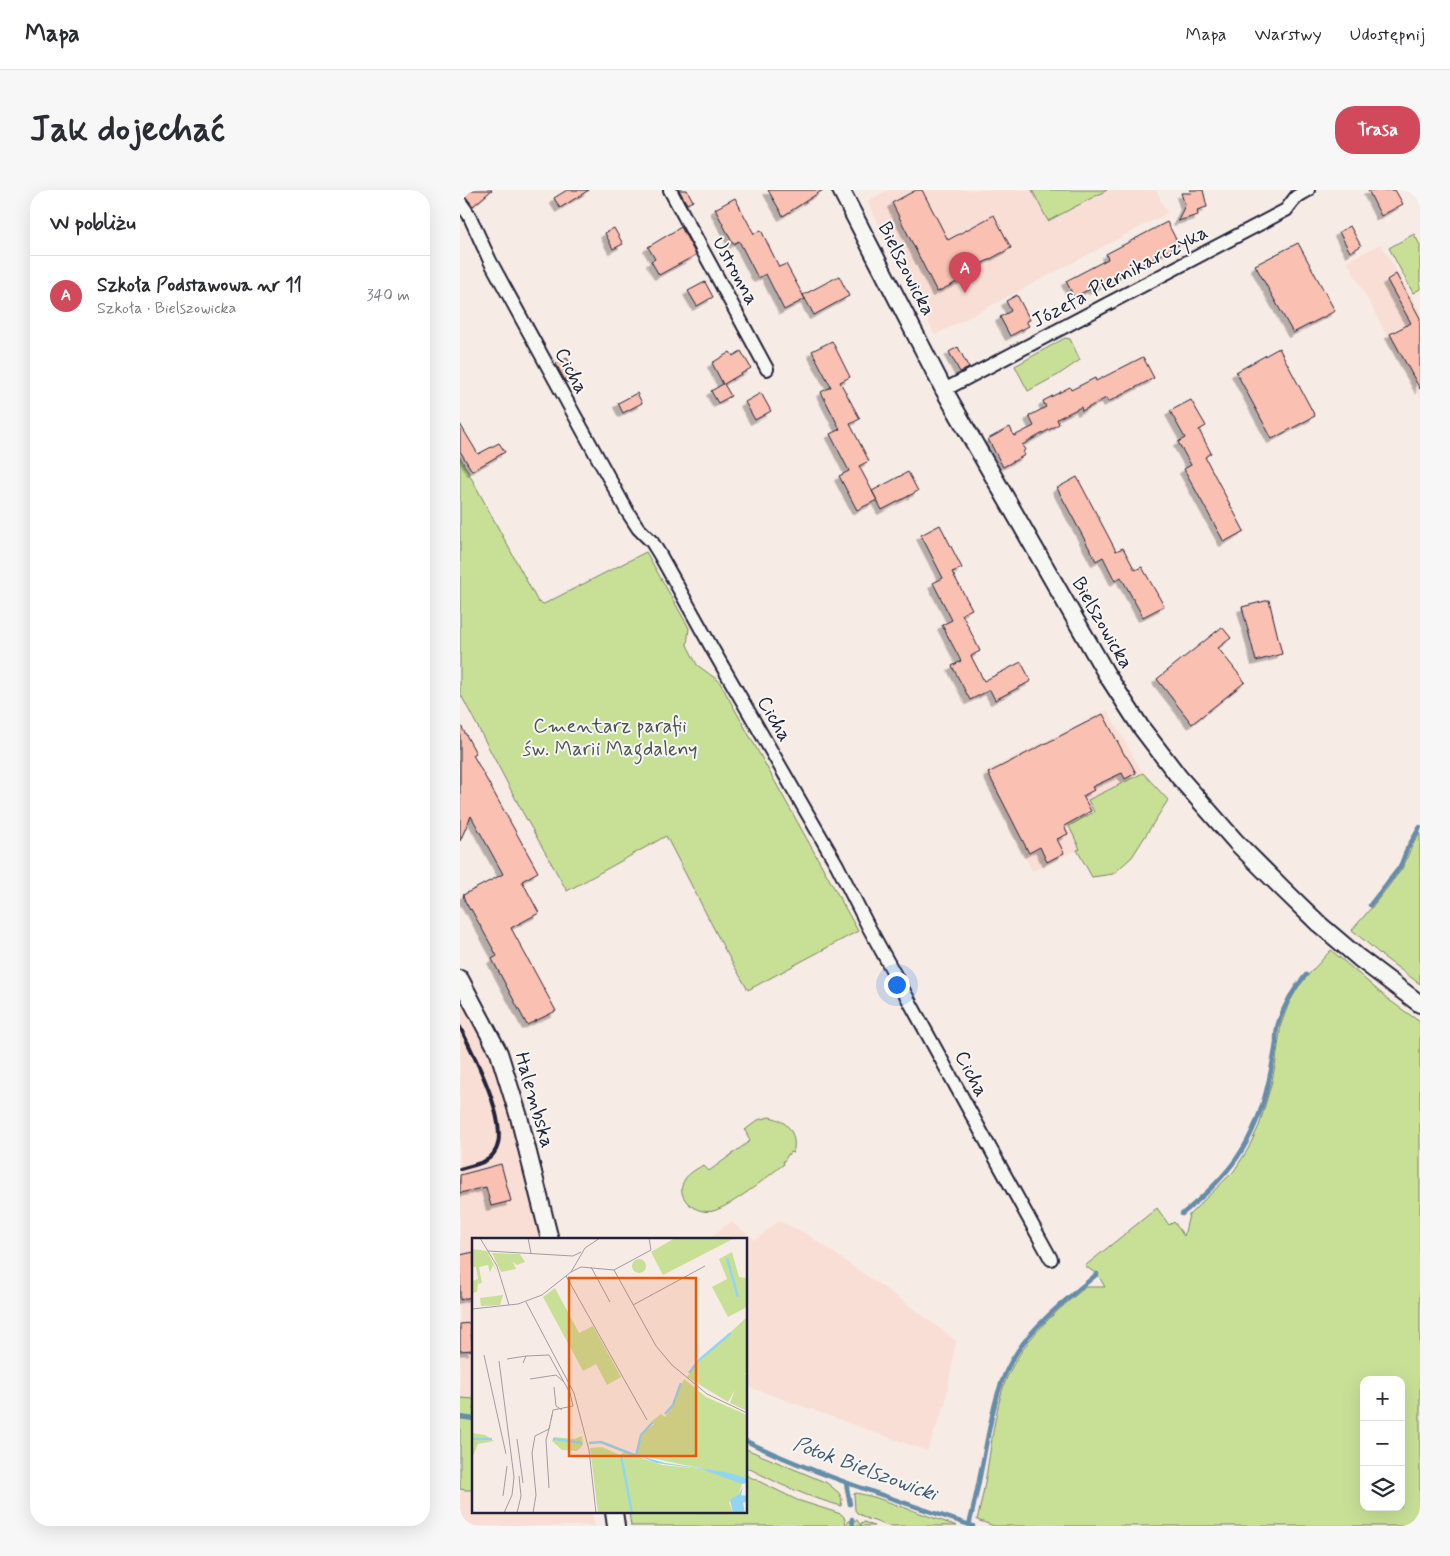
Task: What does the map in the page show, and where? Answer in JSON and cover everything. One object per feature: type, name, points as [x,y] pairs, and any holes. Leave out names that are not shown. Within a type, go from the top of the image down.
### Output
[{"type":"street","name":"Ustronna","points":[[670,190],[767,369]]},
{"type":"street","name":"Bielszowicka","points":[[841,190],[944,390],[1107,675],[1151,741],[1236,842],[1283,890],[1359,958],[1420,1004]]},
{"type":"street","name":"Józefa Piernikarczyka","points":[[944,390],[1286,210],[1296,198],[1308,190]]},
{"type":"street","name":"Cicha","points":[[460,202],[469,215],[490,261],[590,446],[627,512],[656,549],[717,658],[804,806],[1051,1259]]},
{"type":"street","name":"Halembska","points":[[460,979],[499,1052],[519,1117],[549,1238]]},
{"type":"shaded area","points":[[888,190],[1156,190],[1167,213],[935,335],[867,201]]},
{"type":"shaded area","points":[[1381,244],[1418,308],[1420,308],[1420,397],[1347,261]]},
{"type":"shaded area","points":[[1107,710],[1143,773],[1089,800],[1095,812],[1080,849],[1032,871],[984,772]]},
{"type":"shaded area","points":[[460,999],[494,1063],[518,1143],[539,1238],[472,1238],[472,1514],[592,1514],[595,1526],[460,1526]]},
{"type":"shaded area","points":[[779,1221],[805,1233],[917,1311],[956,1341],[945,1404],[927,1451],[748,1387],[748,1238],[709,1238],[731,1222],[755,1240]]},
{"type":"green space","points":[[1032,190],[1107,190],[1048,221]]},
{"type":"green space","points":[[1414,234],[1420,245],[1420,289],[1413,293],[1389,248]]},
{"type":"green space","points":[[1065,338],[1070,339],[1080,360],[1058,375],[1028,391],[1015,366]]},
{"type":"green space","name":"Cmentarz parafii św. Marii Magdaleny","points":[[460,457],[538,602],[544,604],[646,552],[689,628],[687,645],[697,665],[719,681],[858,931],[748,990],[725,950],[666,836],[567,891],[523,813],[460,693]]},
{"type":"green space","points":[[1143,773],[1168,800],[1132,857],[1113,874],[1092,877],[1077,850],[1080,849],[1069,826],[1094,812],[1088,800]]},
{"type":"green space","points":[[1420,832],[1420,984],[1386,959],[1352,930],[1402,869]]},
{"type":"green space","points":[[1331,950],[1389,1000],[1420,1022],[1420,1526],[994,1526],[977,1520],[1000,1398],[1004,1384],[1017,1358],[1044,1324],[1086,1287],[1105,1287],[1098,1275],[1085,1266],[1157,1208],[1169,1225],[1174,1222],[1184,1236],[1189,1215],[1234,1171],[1248,1149],[1259,1126],[1271,1085],[1281,1024],[1289,1003],[1300,984]]},
{"type":"green space","points":[[769,1117],[781,1121],[793,1134],[793,1153],[790,1152],[783,1162],[784,1164],[721,1208],[706,1212],[688,1203],[682,1192],[685,1179],[703,1165],[709,1171],[750,1141],[745,1130],[758,1120]]},
{"type":"green space","points":[[460,1398],[472,1399],[472,1490],[460,1489]]},
{"type":"green space","points":[[748,1450],[827,1483],[839,1493],[842,1499],[841,1506],[812,1497],[748,1468]]},
{"type":"green space","points":[[748,1476],[797,1500],[841,1514],[846,1525],[849,1521],[857,1520],[861,1526],[631,1526],[629,1514],[748,1514]]},
{"type":"green space","points":[[854,1494],[874,1497],[957,1526],[889,1526],[857,1513],[855,1510]]},
{"type":"green space","points":[[864,1522],[874,1526],[861,1526],[861,1523]]},
{"type":"building","points":[[460,190],[492,190],[473,206],[466,197],[460,194]]},
{"type":"building","points":[[567,190],[589,190],[560,208],[554,198]]},
{"type":"building","points":[[679,190],[687,190],[693,201],[687,204]]},
{"type":"building","points":[[768,190],[823,190],[783,216]]},
{"type":"building","points":[[916,190],[922,190],[948,240],[994,215],[1011,248],[964,273],[967,277],[937,292],[892,203]]},
{"type":"building","points":[[1190,190],[1203,190],[1207,207],[1197,210],[1198,215],[1178,221],[1185,205],[1181,193],[1191,193]]},
{"type":"building","points":[[1368,190],[1395,190],[1403,204],[1381,216]]},
{"type":"building","points":[[735,198],[754,234],[761,230],[779,267],[786,264],[805,299],[784,310],[766,274],[758,278],[739,241],[733,244],[715,209]]},
{"type":"building","points":[[1167,222],[1179,245],[1093,290],[1092,288],[1074,297],[1066,281],[1108,259],[1106,254]]},
{"type":"building","points":[[1350,226],[1361,246],[1350,252],[1339,232]]},
{"type":"building","points":[[681,227],[696,255],[659,275],[651,261],[655,259],[648,247]]},
{"type":"building","points":[[614,228],[623,244],[613,249],[605,233]]},
{"type":"building","points":[[1298,243],[1335,311],[1293,333],[1255,265]]},
{"type":"building","points":[[1396,274],[1420,318],[1420,389],[1390,334],[1411,323],[1387,280]]},
{"type":"building","points":[[839,276],[849,296],[814,315],[803,295]]},
{"type":"building","points":[[705,282],[713,297],[697,306],[688,291]]},
{"type":"building","points":[[1017,295],[1030,320],[1026,321],[1029,326],[1010,336],[1000,317],[1011,311],[1006,301]]},
{"type":"building","points":[[832,341],[850,377],[840,382],[860,419],[850,424],[869,461],[859,466],[877,500],[857,510],[839,476],[849,471],[830,434],[840,429],[821,392],[831,387],[812,351]]},
{"type":"building","points":[[958,347],[969,368],[960,372],[949,352]]},
{"type":"building","points":[[1279,348],[1315,416],[1272,439],[1236,372]]},
{"type":"building","points":[[741,351],[751,368],[724,384],[731,396],[718,403],[711,391],[723,384],[712,363],[730,352],[733,356]]},
{"type":"building","points":[[1143,357],[1154,378],[1108,402],[1106,398],[1082,411],[1081,407],[1057,419],[1059,424],[1022,445],[1025,455],[1003,467],[988,439],[1010,427],[1014,436],[1034,426],[1029,416],[1046,407],[1043,401],[1070,387],[1071,390],[1095,378],[1096,381]]},
{"type":"building","points":[[567,358],[577,375],[566,382],[556,364]]},
{"type":"building","points":[[637,393],[642,403],[623,413],[618,403]]},
{"type":"building","points":[[761,393],[771,411],[755,420],[745,402]]},
{"type":"building","points":[[1191,400],[1206,426],[1199,430],[1211,453],[1205,457],[1244,531],[1224,542],[1184,469],[1191,465],[1178,442],[1185,438],[1170,411]]},
{"type":"building","points":[[460,424],[478,454],[499,443],[505,452],[472,471],[460,451]]},
{"type":"building","points":[[908,472],[918,491],[882,510],[872,491]]},
{"type":"building","points":[[1077,477],[1116,551],[1123,548],[1135,570],[1142,567],[1164,606],[1143,617],[1121,577],[1115,581],[1103,557],[1096,561],[1057,488]]},
{"type":"building","points":[[940,525],[962,568],[952,572],[972,609],[962,614],[980,651],[971,656],[984,681],[1021,662],[1031,681],[995,700],[990,690],[970,700],[952,666],[961,661],[942,625],[952,620],[933,583],[943,578],[921,535]]},
{"type":"building","points":[[1269,600],[1282,654],[1256,661],[1242,607]]},
{"type":"building","points":[[1222,627],[1231,638],[1218,648],[1245,682],[1192,724],[1157,679]]},
{"type":"building","points":[[1103,714],[1136,773],[1125,779],[1122,773],[1092,787],[1094,790],[1083,796],[1091,811],[1064,826],[1068,834],[1057,839],[1064,853],[1047,862],[1040,847],[1029,853],[988,773]]},
{"type":"building","points":[[460,724],[476,753],[473,755],[538,872],[522,881],[539,913],[511,928],[556,1011],[527,1025],[492,959],[497,956],[463,895],[503,874],[471,816],[460,841]]},
{"type":"building","points":[[501,1164],[511,1201],[491,1206],[486,1187],[460,1193],[460,1175]]},
{"type":"building","points":[[472,1252],[472,1297],[460,1300],[460,1255]]},
{"type":"building","points":[[470,1323],[472,1350],[460,1351],[460,1324]]},
{"type":"waterway","points":[[1370,905],[1400,867],[1407,849],[1420,827]]},
{"type":"waterway","points":[[1182,1214],[1199,1200],[1226,1172],[1247,1141],[1255,1124],[1268,1084],[1280,1017],[1293,992],[1306,975]]},
{"type":"waterway","points":[[969,1525],[995,1402],[1006,1371],[1034,1330],[1097,1274]]},
{"type":"waterway","name":"Potok Bielszowicki","points":[[460,1417],[472,1419]]},
{"type":"waterway","name":"Potok Bielszowicki","points":[[748,1442],[830,1476],[973,1526]]},
{"type":"waterway","points":[[846,1483],[850,1504]]},
{"type":"waterway","points":[[852,1519],[853,1526]]},
{"type":"railway","points":[[460,1027],[489,1090],[498,1126],[498,1141],[491,1157],[479,1164],[460,1169]]},
{"type":"place","name":"Szkoła Podstawowa nr 11","points":[[965,293]]}]
